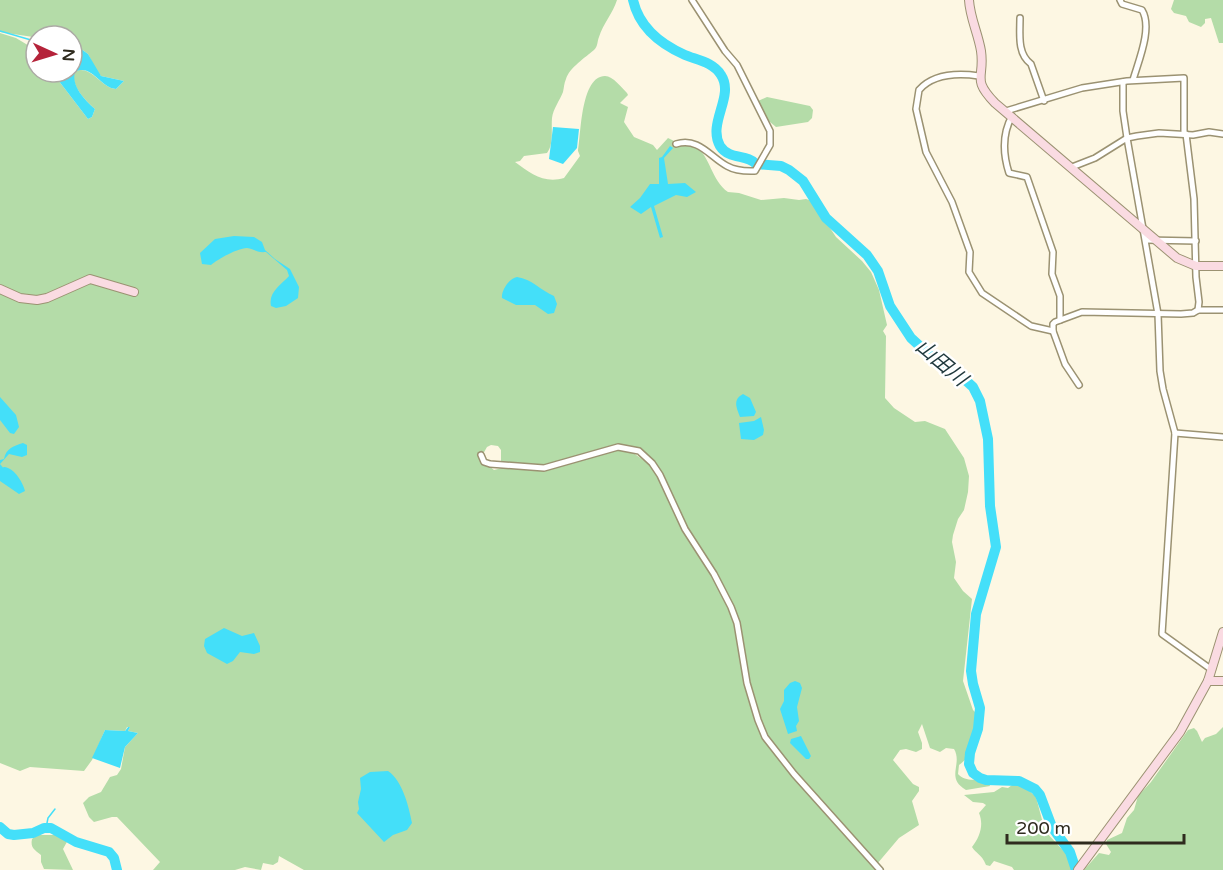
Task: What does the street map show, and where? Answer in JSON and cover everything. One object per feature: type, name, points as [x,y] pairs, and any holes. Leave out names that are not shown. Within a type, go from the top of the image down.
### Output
[{"type":"main road","points":[[969,0],[971,19],[981,51],[979,76],[984,90],[995,104],[1178,258],[1196,266],[1223,266]]},
{"type":"main road","points":[[0,289],[13,296],[37,300],[84,281],[97,280],[134,292]]},
{"type":"main road","points":[[1078,870],[1180,732],[1208,681],[1223,632]]},
{"type":"main road","points":[[1208,681],[1223,681]]},
{"type":"street","points":[[676,144],[684,142],[695,144],[725,166],[747,171],[756,170],[771,141],[770,131],[737,65],[725,51],[692,0]]},
{"type":"street","points":[[1120,0],[1124,5],[1142,10],[1145,17],[1144,44],[1133,80]]},
{"type":"street","points":[[1020,18],[1019,42],[1026,61],[1031,64],[1044,101]]},
{"type":"street","points":[[979,76],[939,77],[919,90],[916,110],[926,152],[955,209],[970,252],[969,272],[979,290],[1031,326],[1053,331]]},
{"type":"street","points":[[1060,320],[1060,296],[1053,279],[1053,256],[1029,180],[1025,176],[1009,173],[1004,140],[1009,114],[1076,89],[1133,80],[1184,78],[1185,134],[1193,189],[1198,310]]},
{"type":"street","points":[[1123,82],[1124,120],[1158,314],[1160,371],[1175,433],[1162,634],[1212,670]]},
{"type":"street","points":[[1072,168],[1095,158],[1127,138],[1159,132],[1223,134]]},
{"type":"street","points":[[1146,240],[1196,240]]},
{"type":"street","points":[[1079,385],[1065,364],[1053,331],[1053,324],[1060,320],[1082,312],[1158,314],[1223,310]]},
{"type":"street","points":[[1175,433],[1223,434]]},
{"type":"street","points":[[481,455],[484,462],[490,464],[544,468],[618,447],[639,451],[652,463],[685,529],[714,574],[731,607],[747,683],[765,736],[794,774],[880,870]]},
{"type":"green space","points":[[0,0],[617,0],[597,45],[568,75],[553,115],[551,141],[547,153],[524,156],[520,161],[515,162],[532,173],[550,180],[564,178],[580,156],[578,151],[580,132],[584,107],[591,85],[597,78],[605,76],[611,78],[628,95],[620,103],[628,107],[624,122],[634,137],[653,145],[657,150],[668,138],[678,145],[694,144],[704,155],[722,187],[728,192],[761,200],[784,198],[812,201],[836,237],[871,272],[879,290],[887,325],[883,331],[886,336],[885,398],[894,408],[915,422],[925,421],[945,429],[964,458],[969,476],[964,510],[958,519],[952,542],[956,562],[954,578],[972,599],[963,681],[973,710],[981,712],[982,716],[975,744],[969,755],[959,765],[958,774],[961,777],[975,780],[987,778],[990,786],[966,790],[960,785],[955,776],[957,760],[954,749],[946,748],[940,752],[930,748],[922,724],[918,732],[922,749],[916,752],[900,750],[893,760],[913,784],[919,787],[912,801],[919,825],[899,838],[877,864],[803,782],[803,786],[863,856],[878,870],[304,870],[279,856],[278,862],[273,865],[263,863],[261,870],[245,867],[235,870],[153,870],[160,862],[117,817],[94,822],[89,817],[83,803],[89,797],[101,792],[110,777],[117,775],[121,769],[125,747],[138,733],[128,731],[130,727],[127,727],[125,731],[105,730],[92,760],[84,771],[30,767],[20,771],[0,763],[0,33],[24,43],[24,84],[61,84],[88,119],[92,117],[95,109],[83,97],[76,84],[84,84],[84,70],[111,88],[116,89],[124,81],[101,76],[97,72],[88,54],[84,51],[84,24],[24,24],[24,36],[0,32]],"holes":[[[491,445],[498,446],[501,450],[501,463],[543,466],[618,445],[639,450],[649,458],[659,469],[689,533],[721,582],[733,607],[757,711],[772,748],[757,721],[746,684],[735,623],[730,608],[684,530],[660,480],[649,464],[629,450],[616,448],[545,469],[506,467],[494,470],[480,459],[480,455]]]},
{"type":"green space","points":[[1174,0],[1223,0],[1223,43],[1219,43],[1211,18],[1205,19],[1201,27],[1189,22],[1186,16],[1174,13],[1171,9]]},
{"type":"green space","points":[[767,97],[810,106],[813,110],[812,118],[808,122],[776,127],[764,117],[758,101]]},
{"type":"green space","points":[[1223,727],[1223,870],[1084,870],[1099,853],[1109,855],[1111,852],[1106,844],[1107,840],[1122,833],[1127,818],[1134,810],[1138,796],[1151,782],[1188,730],[1194,728],[1202,742]]},
{"type":"green space","points":[[1020,784],[1036,797],[1045,831],[1070,858],[1074,870],[1014,870],[1012,867],[994,861],[990,866],[986,865],[972,847],[980,831],[979,813],[986,805],[973,802],[964,795],[994,792],[1002,787],[1008,788]]},
{"type":"green space","points":[[37,835],[59,835],[68,840],[63,849],[73,870],[44,869],[41,855],[32,845],[32,839]]},
{"type":"water","points":[[84,51],[101,76],[124,81],[116,89],[111,88],[85,70]]},
{"type":"water","points":[[61,84],[76,84],[83,97],[95,109],[92,117],[88,119]]},
{"type":"water","points":[[553,127],[579,129],[577,148],[563,164],[549,159]]},
{"type":"water","points":[[670,146],[673,148],[664,158],[668,184],[685,183],[696,192],[687,197],[676,195],[654,206],[663,237],[660,238],[651,207],[641,214],[630,207],[650,184],[659,184],[659,158]]},
{"type":"water","points":[[234,236],[254,237],[262,242],[265,250],[275,259],[290,269],[299,287],[298,298],[286,306],[276,308],[271,306],[273,293],[289,276],[287,270],[266,252],[243,248],[211,265],[202,264],[200,253],[215,239]]},
{"type":"water","points":[[517,277],[527,280],[554,296],[557,304],[554,313],[548,314],[535,305],[516,305],[502,298],[506,285]]},
{"type":"water","points":[[743,394],[750,398],[756,412],[754,416],[740,417],[736,402]]},
{"type":"water","points":[[0,397],[16,415],[19,427],[14,434],[10,433],[0,420]]},
{"type":"water","points":[[761,417],[763,435],[754,440],[741,439],[739,423],[754,421]]},
{"type":"water","points":[[23,443],[27,445],[27,455],[22,457],[9,454],[0,464],[0,460],[4,459],[11,448]]},
{"type":"water","points":[[0,464],[3,468],[6,467],[16,474],[25,491],[19,494],[0,481]]},
{"type":"water","points":[[224,628],[242,636],[254,633],[260,646],[260,652],[254,654],[240,652],[233,661],[227,664],[207,653],[204,646],[205,639]]},
{"type":"water","points":[[795,681],[800,683],[802,688],[797,707],[799,721],[796,726],[797,731],[788,734],[780,709],[784,701],[784,690]]},
{"type":"water","points":[[130,727],[128,731],[138,733],[125,747],[120,768],[92,758],[105,730],[125,731]]},
{"type":"water","points":[[801,736],[811,756],[809,759],[806,759],[790,743],[791,739]]},
{"type":"water","points":[[388,771],[398,781],[412,823],[407,830],[393,835],[384,842],[357,813],[361,789],[360,778],[370,772]]},
{"type":"waterway","name":"山田川","points":[[633,0],[645,26],[659,40],[676,51],[709,64],[721,75],[725,92],[717,128],[720,146],[728,153],[756,164],[781,166],[803,181],[826,218],[867,255],[878,271],[890,306],[911,338],[936,361],[962,377],[973,387],[980,401],[988,439],[990,506],[996,547],[976,614],[971,671],[980,708],[978,729],[969,764],[973,773],[980,778],[1019,781],[1035,789],[1040,795],[1052,827],[1070,852],[1076,870]]},
{"type":"waterway","points":[[0,31],[24,38]]},
{"type":"waterway","points":[[46,828],[48,818],[55,809]]},
{"type":"waterway","points":[[0,827],[8,834],[14,835],[51,828],[76,842],[109,852],[114,858],[117,870]]}]
